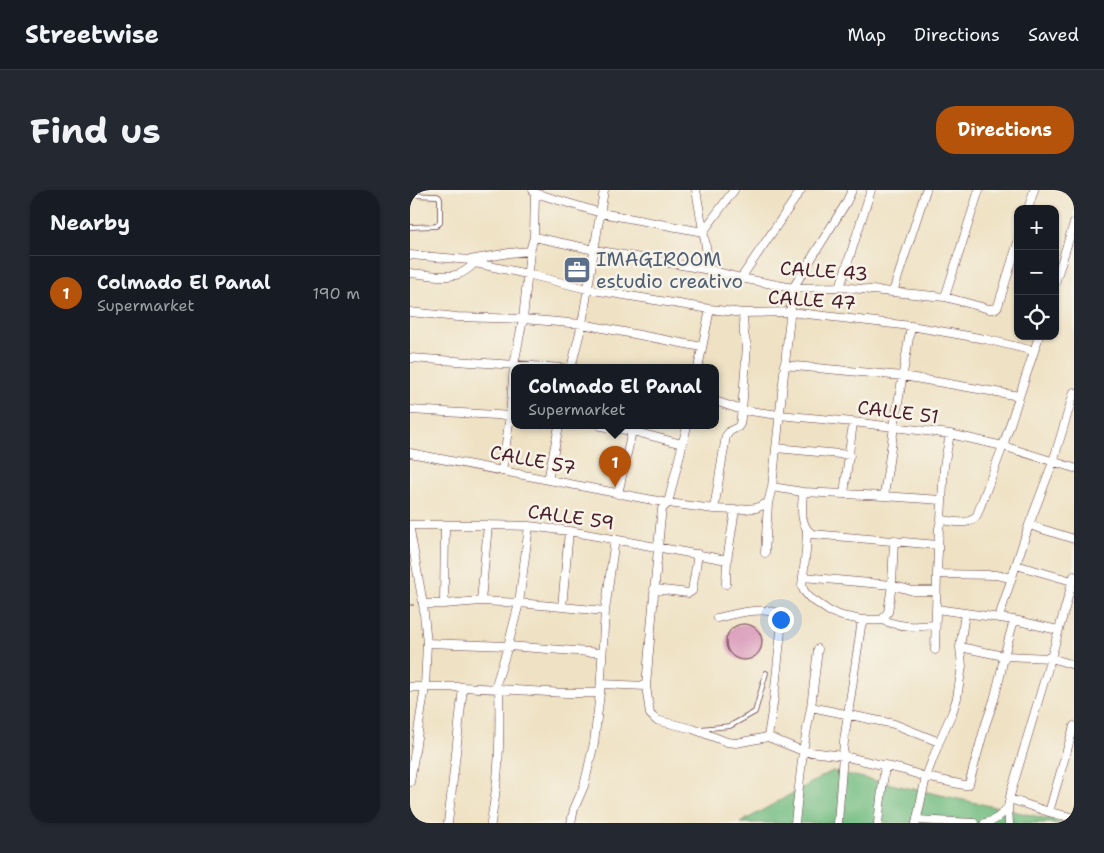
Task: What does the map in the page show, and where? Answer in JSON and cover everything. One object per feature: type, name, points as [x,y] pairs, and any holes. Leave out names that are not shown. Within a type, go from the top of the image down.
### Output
[{"type":"street","points":[[572,364],[582,324],[604,190]]},
{"type":"street","points":[[696,190],[710,270]]},
{"type":"street","points":[[703,232],[734,190]]},
{"type":"street","points":[[741,278],[801,190]]},
{"type":"street","points":[[765,553],[768,503],[772,487],[793,288],[846,203],[852,190]]},
{"type":"street","points":[[840,287],[871,190]]},
{"type":"street","points":[[892,292],[926,190]]},
{"type":"street","points":[[945,297],[979,190]]},
{"type":"street","points":[[1029,205],[1034,190]]},
{"type":"street","points":[[1067,190],[1074,192]]},
{"type":"street","points":[[514,364],[523,319],[530,251],[534,236],[534,191],[601,213],[703,232]]},
{"type":"street","points":[[1059,270],[1074,223]]},
{"type":"street","name":"CALLE 43","points":[[534,236],[595,250],[710,270],[793,288],[840,287],[945,297],[989,309],[995,309],[998,306],[1016,250]]},
{"type":"street","points":[[410,273],[449,277],[464,272],[472,262],[508,253],[530,251]]},
{"type":"street","name":"CALLE 47","points":[[410,255],[472,262],[587,289],[710,309],[743,313],[790,312],[911,326],[1034,351]]},
{"type":"street","points":[[699,364],[710,309]]},
{"type":"street","points":[[410,312],[457,317],[523,319],[582,324],[702,347]]},
{"type":"street","points":[[714,509],[726,436],[730,431],[738,428],[740,424],[747,346],[744,334],[743,313]]},
{"type":"street","points":[[884,496],[911,326]]},
{"type":"street","points":[[941,520],[967,523],[975,519],[1002,446],[1037,340]]},
{"type":"street","points":[[410,358],[511,365]]},
{"type":"street","points":[[784,365],[903,376],[1019,396]]},
{"type":"street","points":[[999,617],[1029,524],[1053,462],[1074,392]]},
{"type":"street","name":"CALLE 51","points":[[719,402],[742,410],[950,434],[1002,446],[1074,468]]},
{"type":"street","points":[[410,410],[511,416]]},
{"type":"street","points":[[502,471],[511,422]]},
{"type":"street","points":[[844,494],[853,422]]},
{"type":"street","points":[[548,480],[558,429]]},
{"type":"street","points":[[620,429],[682,444]]},
{"type":"street","points":[[685,429],[668,503],[662,509],[658,548],[646,686],[650,714],[656,720],[693,729],[727,742],[736,743],[768,737],[803,751],[843,756],[904,770],[926,778],[968,785],[1002,672],[1004,656],[1014,620]]},
{"type":"street","points":[[618,494],[632,431]]},
{"type":"street","points":[[935,650],[936,574],[941,500],[944,466],[950,434]]},
{"type":"street","points":[[776,448],[850,455]]},
{"type":"street","name":"CALLE 57","points":[[410,453],[668,503],[735,510],[756,508],[768,503]]},
{"type":"street","points":[[772,487],[804,492],[941,500]]},
{"type":"street","points":[[804,492],[802,512],[804,524],[812,534],[938,545]]},
{"type":"street","points":[[726,584],[727,560],[735,510]]},
{"type":"street","points":[[481,601],[488,524]]},
{"type":"street","name":"CALLE 59","points":[[410,525],[488,524],[529,526],[569,531],[727,560]]},
{"type":"street","points":[[1029,524],[1074,539]]},
{"type":"street","points":[[444,604],[446,525]]},
{"type":"street","points":[[490,823],[495,795],[500,723],[497,688],[519,603],[529,526]]},
{"type":"street","points":[[410,530],[423,604],[427,643],[425,687],[413,736],[410,782]]},
{"type":"street","points":[[807,530],[802,585],[804,591],[818,604],[829,612],[862,620],[882,620],[896,625],[919,627],[935,625]]},
{"type":"street","points":[[562,607],[569,531]]},
{"type":"street","points":[[571,823],[574,808],[583,790],[594,743],[601,684],[605,611],[615,539]]},
{"type":"street","points":[[882,620],[888,612],[892,585],[894,540]]},
{"type":"street","points":[[654,589],[691,593],[698,554]]},
{"type":"street","points":[[1009,823],[1011,792],[1073,582],[1016,565]]},
{"type":"street","points":[[936,574],[996,575],[1011,578]]},
{"type":"street","points":[[803,577],[892,585],[914,591],[936,591]]},
{"type":"street","points":[[423,604],[481,601],[605,611]]},
{"type":"street","points":[[936,609],[999,617],[1058,630]]},
{"type":"street","points":[[717,618],[741,612],[774,611],[780,614],[782,621],[768,737]]},
{"type":"street","points":[[965,612],[960,647],[962,666],[956,698],[952,713],[926,778],[916,821],[974,823]]},
{"type":"street","points":[[838,823],[843,756],[862,620]]},
{"type":"street","points":[[427,643],[508,646],[602,653]]},
{"type":"street","points":[[960,647],[1004,656],[1051,658],[1074,665]]},
{"type":"street","points":[[795,823],[803,751],[811,707],[818,649]]},
{"type":"street","points":[[601,684],[646,686]]},
{"type":"street","points":[[448,823],[463,686]]},
{"type":"street","points":[[410,687],[463,686],[565,693],[600,693]]},
{"type":"street","points":[[811,707],[894,724],[939,742]]},
{"type":"street","points":[[1049,812],[1074,726]]},
{"type":"street","points":[[878,823],[885,765]]},
{"type":"street","points":[[1009,803],[1074,818]]},
{"type":"street","points":[[985,823],[992,822],[998,818],[1009,803]]},
{"type":"lane","points":[[410,195],[437,196],[440,199],[440,223],[438,225],[410,227]]},
{"type":"lane","points":[[693,729],[730,726],[754,712],[766,673]]},
{"type":"green space","points":[[832,771],[1067,823],[740,823]]},
{"type":"building","points":[[744,624],[757,629],[762,642],[757,655],[744,660],[731,655],[726,642],[731,629]]},
{"type":"place","name":"IMAGIROOM estudio creativo","points":[[577,270]]},
{"type":"place","name":"Colmado El Panal","points":[[615,487]]}]
